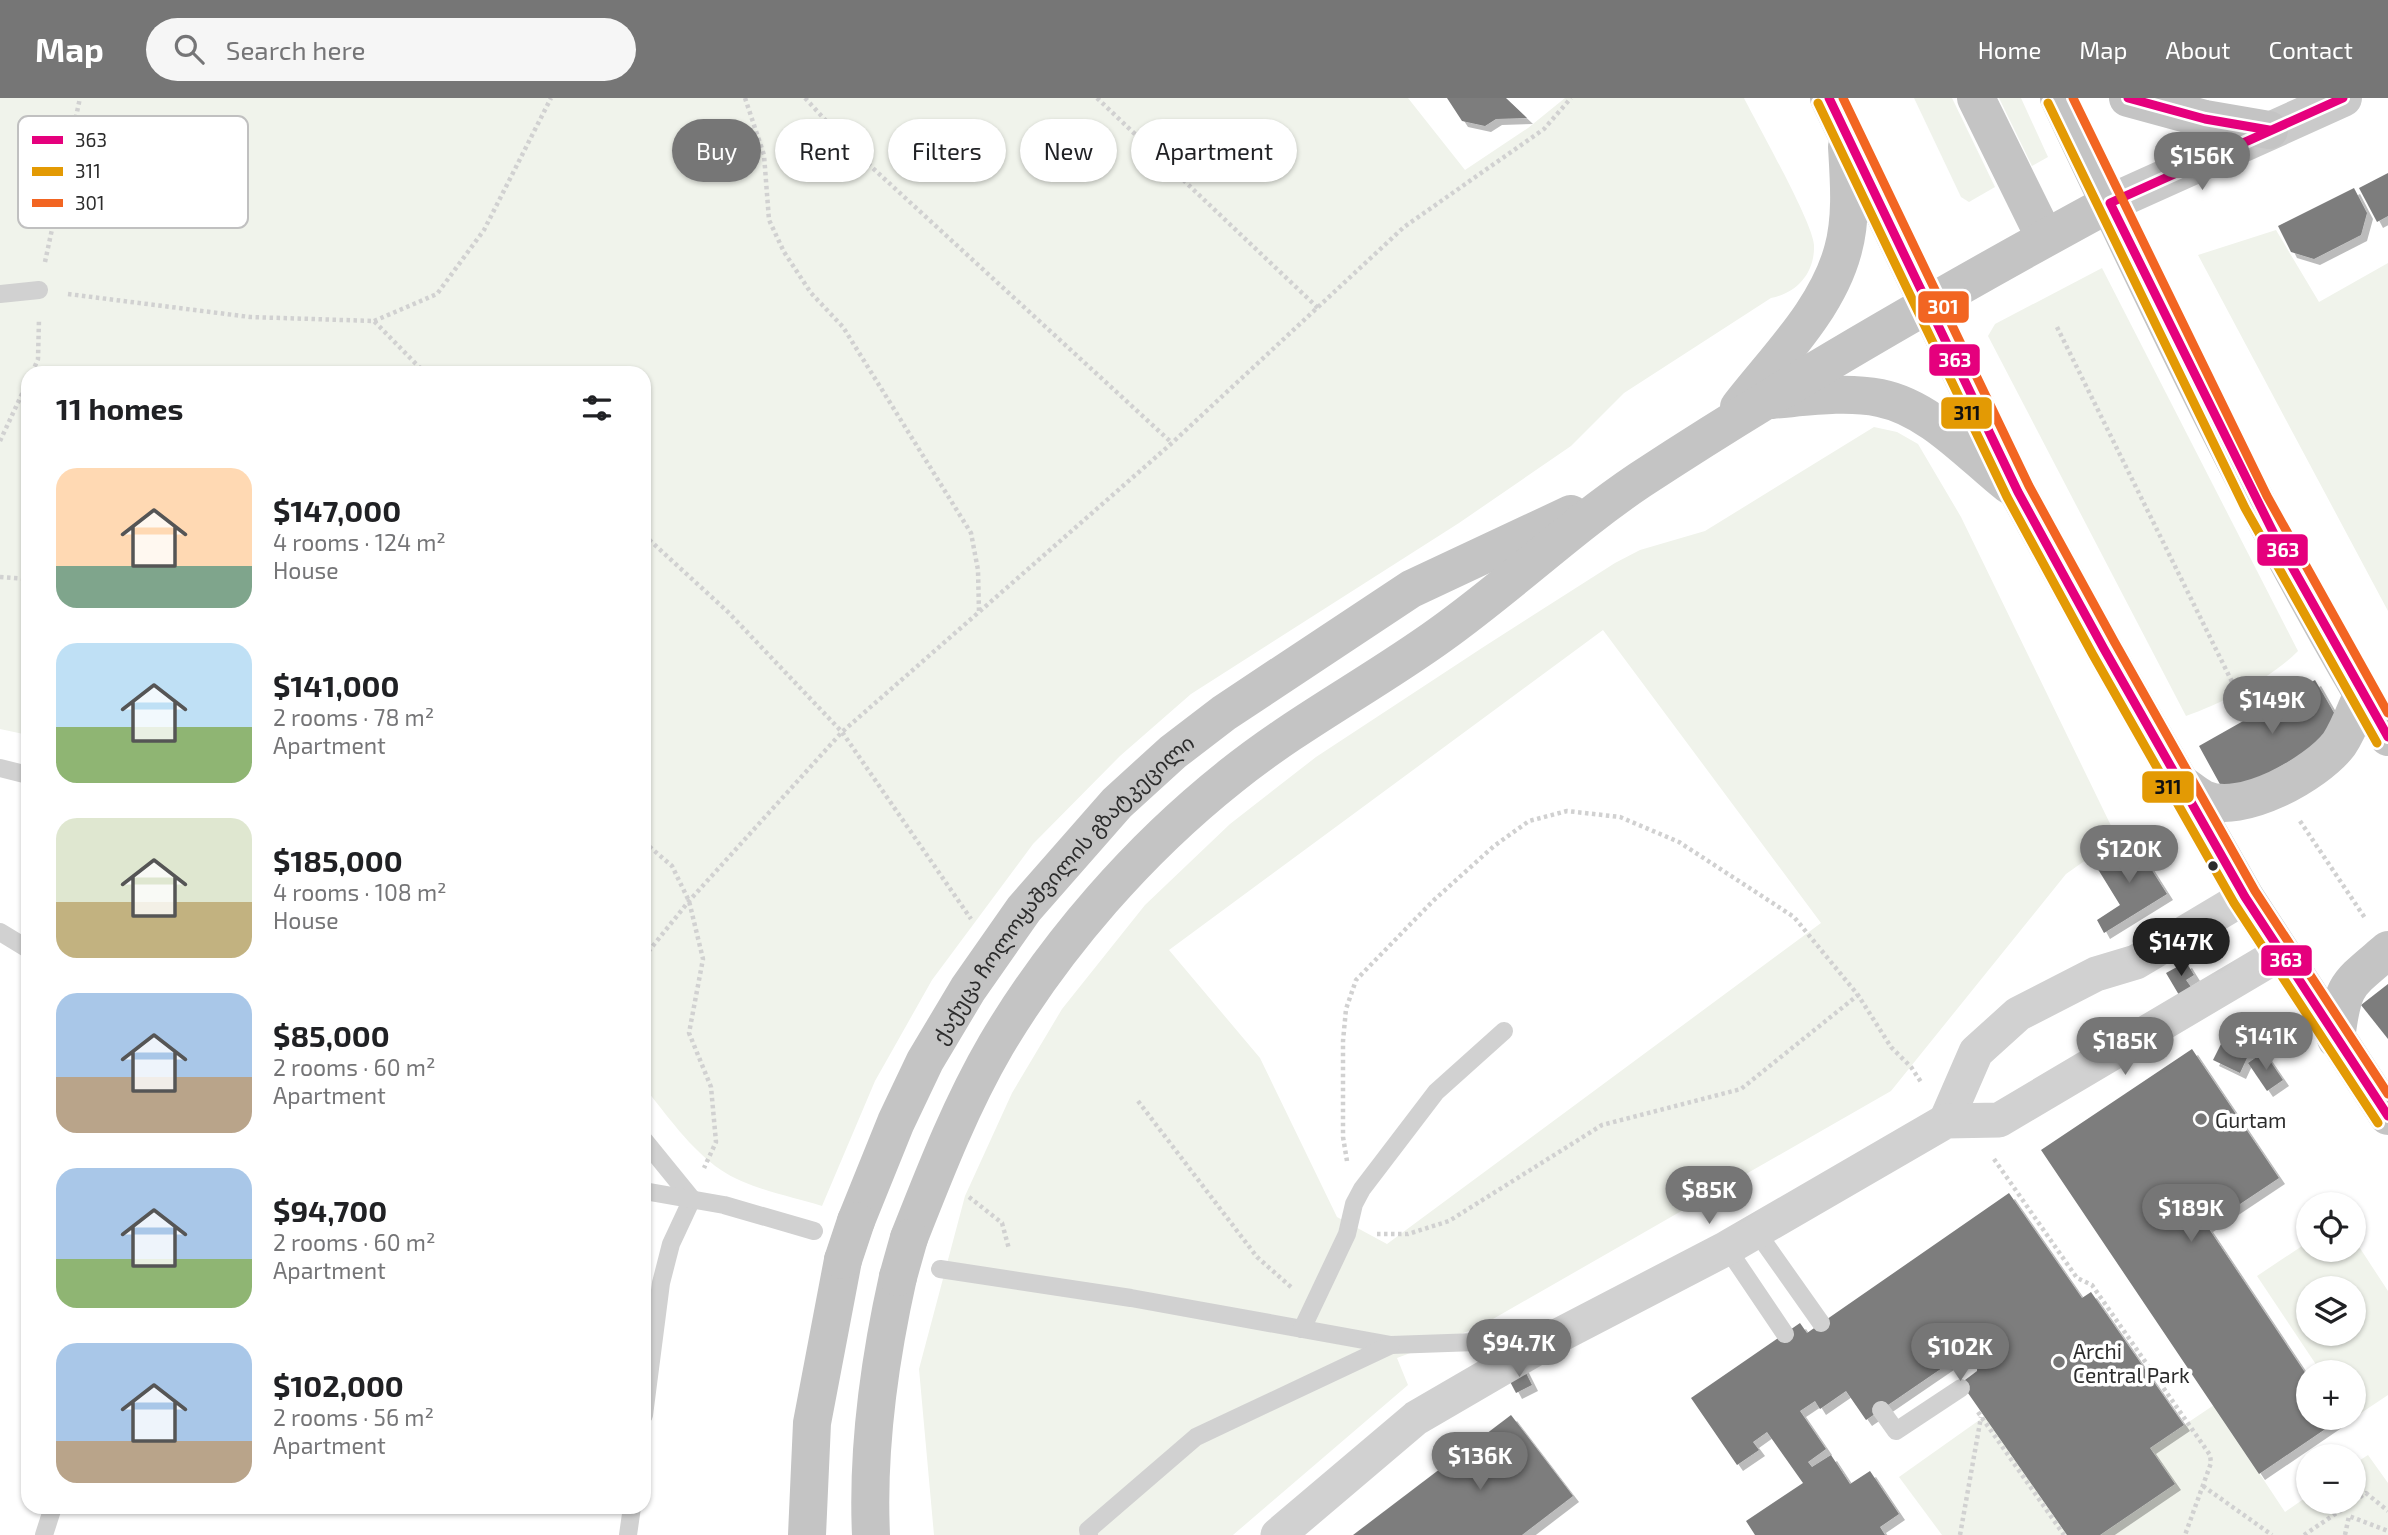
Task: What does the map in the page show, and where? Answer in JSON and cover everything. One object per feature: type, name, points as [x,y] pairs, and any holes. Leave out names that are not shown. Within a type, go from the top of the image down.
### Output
[{"type":"main road","points":[[1829,98],[2018,492],[2245,897],[2388,1116]]},
{"type":"main road","points":[[1976,98],[2045,238]]},
{"type":"main road","points":[[2059,98],[2226,441],[2362,695],[2388,737]]},
{"type":"main road","points":[[2128,98],[2182,113],[2269,130]]},
{"type":"main road","points":[[2110,203],[2343,98]]},
{"type":"main road","points":[[1722,428],[1820,302],[1838,265],[1847,220],[1847,135]]},
{"type":"main road","name":"ქაქუცა ჩოლოყაშვილის გზატკეცილი","points":[[871,1535],[871,1454],[880,1361],[909,1238],[960,1117],[996,1045],[1036,984],[1111,889],[1228,778],[1275,742],[1440,635],[1636,483],[1928,302],[2110,203]]},
{"type":"main road","points":[[1766,400],[1850,394],[1880,398],[1903,405],[1933,422],[2018,492]]},
{"type":"main road","name":"ქაქუცა ჩოლოყაშვილის გზატკეცილი","points":[[807,1535],[812,1423],[843,1260],[856,1222],[890,1135],[925,1060],[968,989],[1024,909],[1117,803],[1173,752],[1224,713],[1411,589],[1636,483]]},
{"type":"main road","points":[[2178,781],[2205,800],[2228,804],[2251,800],[2280,787],[2325,758],[2338,744],[2362,695]]},
{"type":"main road","points":[[2336,1039],[2341,1002],[2348,984],[2378,937]]},
{"type":"street","points":[[1946,1121],[1976,1052],[2018,1014],[2096,974],[2136,962],[2245,897]]},
{"type":"street","points":[[1278,1535],[1416,1418],[1552,1339],[1742,1239],[1946,1121],[1999,1120],[2281,953]]},
{"type":"lane","points":[[0,294],[39,290]]},
{"type":"lane","points":[[0,768],[21,773]]},
{"type":"lane","points":[[0,932],[21,945]]},
{"type":"lane","points":[[1301,1329],[1347,1234],[1354,1204],[1388,1152],[1436,1091],[1504,1031]]},
{"type":"lane","points":[[651,1148],[692,1199]]},
{"type":"lane","points":[[651,1192],[692,1199],[814,1231]]},
{"type":"lane","points":[[651,1361],[661,1283],[671,1244],[692,1199]]},
{"type":"lane","points":[[1742,1239],[1821,1323]]},
{"type":"lane","points":[[1742,1239],[1785,1334]]},
{"type":"lane","points":[[940,1269],[1017,1279],[1391,1345],[1552,1339]]},
{"type":"lane","points":[[1089,1535],[1088,1530],[1196,1437],[1391,1345]]},
{"type":"lane","points":[[1881,1410],[1896,1432],[1961,1388]]},
{"type":"lane","points":[[44,1535],[51,1514]]},
{"type":"lane","points":[[628,1535],[631,1514]]},
{"type":"path","points":[[76,116],[80,98]]},
{"type":"path","points":[[39,290],[250,317],[373,321],[437,294],[484,230],[551,98]]},
{"type":"path","points":[[745,98],[764,155],[769,220],[784,252],[811,293],[843,327],[897,418],[938,475],[971,533],[978,570],[979,613]]},
{"type":"path","points":[[805,98],[852,149],[1172,443]]},
{"type":"path","points":[[1097,98],[1318,308]]},
{"type":"path","points":[[651,948],[689,901],[842,732],[1172,443],[1404,227],[1544,129],[1571,98]]},
{"type":"path","points":[[35,366],[38,359],[39,290],[52,228]]},
{"type":"path","points":[[373,321],[418,366]]},
{"type":"path","points":[[2057,327],[2239,696],[2242,721]]},
{"type":"path","points":[[0,441],[21,396]]},
{"type":"path","points":[[651,541],[728,612],[842,732],[977,928]]},
{"type":"path","points":[[0,577],[21,578]]},
{"type":"path","points":[[1354,1204],[1343,1137],[1342,1093],[1346,1009],[1356,980],[1434,900],[1494,846],[1529,821],[1567,811],[1620,817],[1679,842],[1794,917],[1858,995],[1898,1054],[1911,1067]]},
{"type":"path","points":[[2300,820],[2378,937]]},
{"type":"path","points":[[651,848],[672,866],[689,901],[703,959],[690,1033],[711,1087],[716,1142],[692,1199]]},
{"type":"path","points":[[1347,1234],[1408,1234],[1448,1221],[1602,1125],[1741,1089],[1858,995]]},
{"type":"path","points":[[1138,1101],[1257,1257],[1314,1305]]},
{"type":"path","points":[[1999,1120],[1993,1160],[2077,1278],[2092,1285],[2210,1455],[2203,1486],[2185,1535]]},
{"type":"path","points":[[966,1195],[1002,1223],[1017,1279]]},
{"type":"path","points":[[1960,1535],[1981,1417],[2064,1535]]},
{"type":"path","points":[[2203,1486],[2272,1535]]},
{"type":"path","points":[[2366,1494],[2388,1511]]},
{"type":"path","points":[[2304,1535],[2334,1514]]},
{"type":"path","points":[[2345,1535],[2349,1517],[2388,1531]]},
{"type":"shaded area","points":[[0,98],[1408,98],[1465,170],[1528,128],[1565,98],[1744,98],[1784,173],[1811,233],[1814,255],[1808,273],[1789,292],[1771,298],[1624,393],[1571,446],[1459,523],[1191,694],[1120,756],[1033,844],[932,980],[875,1081],[822,1206],[757,1187],[721,1170],[689,1142],[651,1096],[651,366],[21,366],[21,734],[0,729]]},
{"type":"shaded area","points":[[1914,98],[1952,98],[1995,187],[1969,202],[1961,197]]},
{"type":"shaded area","points":[[1999,98],[2021,98],[2048,157],[2032,166]]},
{"type":"shaded area","points":[[2276,230],[2319,302],[2388,263],[2388,611],[2198,255]]},
{"type":"shaded area","points":[[2102,268],[2298,651],[2246,689],[2186,716],[1988,336],[1995,324]]},
{"type":"shaded area","points":[[1874,427],[1897,432],[1918,444],[1961,517],[2117,838],[2066,874],[1891,1091],[1479,1327],[1397,1358],[1408,1385],[1233,1535],[934,1535],[919,1369],[965,1196],[1012,1093],[1062,1009],[1145,905],[1230,824],[1316,757],[1615,563],[1640,550],[1705,531]],"holes":[[[1603,630],[1821,923],[1387,1244],[1337,1217],[1260,1058],[1169,950]]]},
{"type":"shaded area","points":[[2296,1250],[2296,1262],[2366,1262],[2366,1257],[2388,1291],[2388,1395],[2366,1410],[2366,1360],[2313,1360],[2304,1346],[2366,1346],[2366,1276],[2296,1276],[2296,1334],[2257,1276]]},
{"type":"shaded area","points":[[2214,1405],[2285,1512],[2296,1504],[2296,1514],[2366,1514],[2368,1455],[2388,1483],[2388,1535],[2100,1535],[2175,1484],[2150,1448]]},
{"type":"shaded area","points":[[1985,1416],[2067,1535],[1942,1535],[1899,1477]]},
{"type":"building","points":[[1447,98],[1506,98],[1527,118],[1496,119],[1485,126],[1462,121]]},
{"type":"building","points":[[2388,173],[2388,216],[2377,222],[2359,188]]},
{"type":"building","points":[[2354,188],[2367,213],[2361,235],[2314,259],[2291,252],[2278,226]]},
{"type":"building","points":[[2315,680],[2344,730],[2227,797],[2199,746],[2268,707],[2260,692],[2278,682],[2299,689]]},
{"type":"building","points":[[2134,842],[2167,894],[2104,933],[2097,920],[2120,905],[2096,866]]},
{"type":"building","points":[[2186,962],[2194,975],[2186,980],[2191,987],[2179,995],[2166,973]]},
{"type":"building","points":[[2388,984],[2388,1039],[2361,1005]]},
{"type":"building","points":[[2227,1032],[2253,1045],[2240,1073],[2213,1060]]},
{"type":"building","points":[[2192,1049],[2279,1178],[2207,1226],[2297,1360],[2296,1430],[2324,1430],[2303,1444],[2296,1444],[2296,1449],[2259,1474],[2041,1150]]},
{"type":"building","points":[[2264,1052],[2283,1080],[2267,1091],[2248,1063]]},
{"type":"building","name":"Archi Central Park","points":[[2009,1193],[2082,1298],[2091,1292],[2184,1425],[2150,1448],[2175,1484],[2100,1535],[2067,1535],[1961,1383],[1977,1371],[1979,1328],[1958,1343],[1964,1353],[1866,1420],[1846,1391],[1820,1409],[1815,1401],[1800,1411],[1826,1449],[1808,1462],[1812,1467],[1831,1455],[1850,1484],[1870,1471],[1899,1514],[1880,1527],[1885,1535],[1755,1535],[1746,1521],[1803,1483],[1767,1432],[1753,1442],[1759,1450],[1737,1465],[1691,1398],[1800,1323],[1807,1333]]},
{"type":"building","points":[[1522,1365],[1532,1385],[1516,1393],[1506,1374]]},
{"type":"building","points":[[1511,1415],[1573,1496],[1522,1535],[1353,1535]]},
{"type":"transit line","name":"363","points":[[1829,98],[2018,492],[2104,649],[2245,897],[2388,1116]]},
{"type":"transit line","name":"301","points":[[1843,98],[2029,486],[2255,891],[2388,1094]]},
{"type":"transit line","name":"301","points":[[2073,98],[2267,496],[2388,713]]},
{"type":"transit line","name":"363","points":[[2128,98],[2205,119],[2269,130]]},
{"type":"transit line","name":"363","points":[[2343,98],[2110,203],[2277,540],[2388,737]]},
{"type":"transit line","name":"311","points":[[1818,103],[2007,497],[2093,655],[2234,903],[2378,1123]]},
{"type":"transit line","name":"311","points":[[2048,103],[2245,508],[2377,743]]},
{"type":"place","name":"Gurtam","points":[[2201,1119]]},
{"type":"place","name":"Archi Central Park","points":[[2059,1362]]}]
